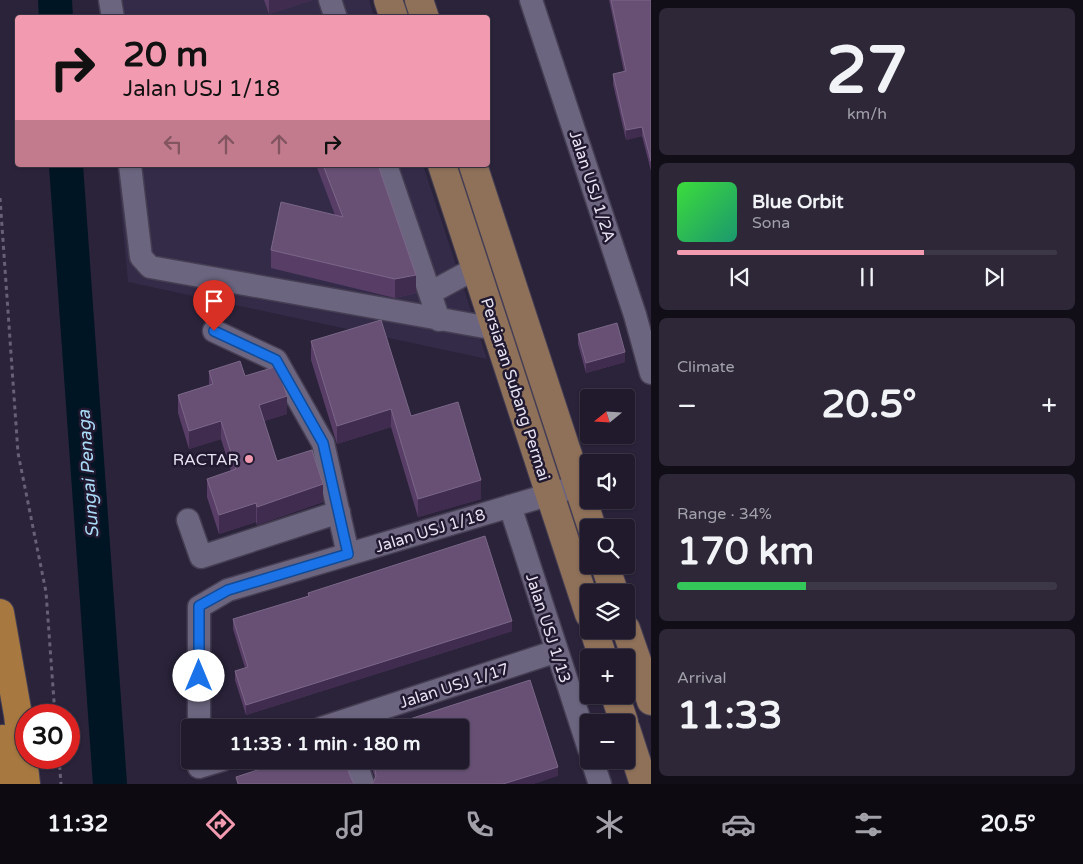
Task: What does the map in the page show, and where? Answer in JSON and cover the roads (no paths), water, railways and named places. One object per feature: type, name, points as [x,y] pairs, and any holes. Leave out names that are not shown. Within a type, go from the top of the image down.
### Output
[{"type":"highway","points":[[0,613],[18,715],[26,784]]},
{"type":"highway","points":[[0,706],[7,784]]},
{"type":"main road","points":[[388,0],[393,15]]},
{"type":"main road","points":[[420,0],[424,15]]},
{"type":"main road","name":"Persiaran Subang Permai","points":[[443,167],[580,586]]},
{"type":"main road","name":"Persiaran Subang Permai","points":[[475,167],[589,519]]},
{"type":"main road","points":[[629,639],[650,701]]},
{"type":"main road","points":[[635,756],[644,784]]},
{"type":"street","points":[[110,0],[112,15]]},
{"type":"street","points":[[330,0],[335,15]]},
{"type":"street","name":"Jalan USJ 1/2A","points":[[531,0],[643,314],[650,372]]},
{"type":"street","points":[[130,167],[141,257],[150,267],[496,329]]},
{"type":"street","points":[[387,167],[439,320]]},
{"type":"street","points":[[430,293],[476,268]]},
{"type":"street","points":[[214,331],[276,360],[323,443],[348,554]]},
{"type":"street","name":"Jalan USJ 1/18","points":[[199,719],[199,606],[228,590],[578,486]]},
{"type":"street","name":"Jalan USJ 1/13","points":[[510,506],[580,721]]},
{"type":"street","points":[[188,520],[201,557],[340,512]]},
{"type":"street","name":"Jalan USJ 1/17","points":[[354,719],[557,651]]},
{"type":"street","points":[[358,769],[362,784]]},
{"type":"street","points":[[595,769],[600,784]]},
{"type":"waterway","name":"Sungai Penaga","points":[[55,0],[56,15]]},
{"type":"waterway","name":"Sungai Penaga","points":[[66,167],[110,784]]},
{"type":"place","name":"RACTAR","points":[[249,459]]}]
